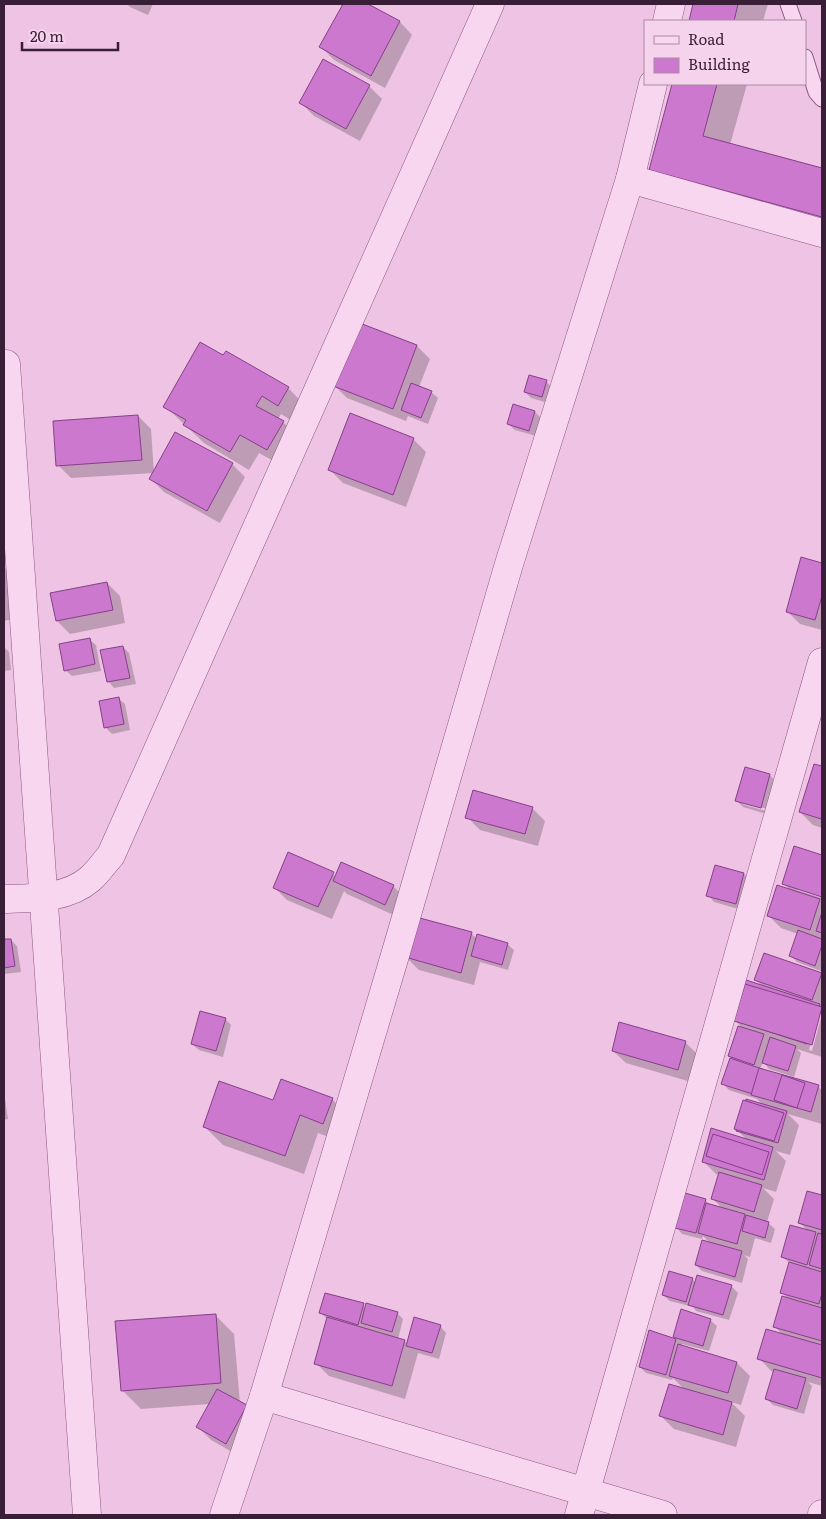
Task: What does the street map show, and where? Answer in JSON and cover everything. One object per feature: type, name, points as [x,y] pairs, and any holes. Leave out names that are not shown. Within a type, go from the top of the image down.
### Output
[{"type":"street","points":[[4,899],[43,897],[70,891],[90,879],[111,856],[490,4]]},
{"type":"street","points":[[667,20],[671,4]]},
{"type":"street","points":[[224,1515],[264,1396],[399,943],[509,564],[630,180],[653,85]]},
{"type":"street","points":[[630,180],[822,233]]},
{"type":"street","points":[[6,364],[87,1515]]},
{"type":"street","points":[[582,1504],[822,662]]},
{"type":"street","points":[[264,1396],[582,1504],[662,1515]]},
{"type":"lane","points":[[788,4],[794,20]]},
{"type":"lane","points":[[806,60],[816,92],[822,100]]},
{"type":"building","points":[[343,4],[368,4],[400,21],[371,76],[319,47]]},
{"type":"building","points":[[693,4],[738,4],[734,20],[689,20]]},
{"type":"building","points":[[323,59],[370,85],[346,129],[299,103]]},
{"type":"building","points":[[672,85],[717,85],[703,136],[822,168],[822,217],[649,170]]},
{"type":"building","points":[[357,322],[417,345],[393,409],[333,386]]},
{"type":"building","points":[[200,342],[223,355],[226,351],[289,387],[278,406],[262,396],[256,406],[284,421],[267,450],[240,435],[230,452],[183,425],[186,420],[163,407]]},
{"type":"building","points":[[529,375],[547,380],[542,397],[524,392]]},
{"type":"building","points":[[411,383],[432,391],[421,418],[401,410]]},
{"type":"building","points":[[513,404],[535,411],[529,431],[507,424]]},
{"type":"building","points":[[350,413],[414,438],[393,495],[328,470]]},
{"type":"building","points":[[138,415],[142,460],[56,466],[53,421]]},
{"type":"building","points":[[175,432],[233,463],[207,511],[149,479]]},
{"type":"building","points":[[801,557],[822,563],[822,596],[815,620],[786,612]]},
{"type":"building","points":[[107,582],[113,610],[56,621],[50,593]]},
{"type":"building","points":[[90,638],[95,664],[64,671],[59,644]]},
{"type":"building","points":[[123,646],[130,678],[107,682],[100,650]]},
{"type":"building","points":[[119,697],[124,724],[104,728],[99,701]]},
{"type":"building","points":[[814,764],[822,766],[821,819],[799,812]]},
{"type":"building","points":[[745,767],[770,774],[761,808],[735,801]]},
{"type":"building","points":[[473,790],[533,807],[525,834],[465,818]]},
{"type":"building","points":[[794,846],[822,855],[822,897],[782,884]]},
{"type":"building","points":[[288,852],[334,872],[318,907],[273,888]]},
{"type":"building","points":[[341,862],[394,885],[385,905],[333,881]]},
{"type":"building","points":[[715,865],[744,873],[736,904],[706,896]]},
{"type":"building","points":[[777,885],[820,899],[810,930],[767,916]]},
{"type":"building","points":[[822,912],[822,933],[816,931]]},
{"type":"building","points":[[416,917],[472,932],[461,973],[405,957]]},
{"type":"building","points":[[798,930],[822,939],[822,945],[815,966],[789,956]]},
{"type":"building","points":[[477,934],[508,943],[502,965],[471,956]]},
{"type":"building","points":[[4,939],[11,939],[15,966],[4,968]]},
{"type":"building","points":[[764,953],[822,973],[812,1000],[754,980]]},
{"type":"building","points":[[746,980],[820,1004],[807,1044],[733,1020]]},
{"type":"building","points":[[745,984],[822,1007],[812,1045],[734,1021]]},
{"type":"building","points":[[200,1011],[226,1018],[216,1051],[191,1044]]},
{"type":"building","points":[[619,1022],[686,1041],[678,1070],[612,1051]]},
{"type":"building","points":[[738,1026],[764,1034],[754,1065],[728,1056]]},
{"type":"building","points":[[770,1037],[796,1046],[788,1071],[762,1063]]},
{"type":"building","points":[[730,1058],[765,1070],[756,1095],[721,1084]]},
{"type":"building","points":[[759,1068],[819,1085],[811,1112],[751,1095]]},
{"type":"building","points":[[782,1075],[805,1083],[797,1108],[774,1100]]},
{"type":"building","points":[[281,1079],[333,1098],[323,1124],[300,1115],[285,1156],[203,1127],[219,1081],[273,1100]]},
{"type":"building","points":[[746,1099],[787,1111],[778,1143],[736,1131]]},
{"type":"building","points":[[743,1100],[784,1113],[774,1141],[734,1129]]},
{"type":"building","points":[[711,1128],[773,1147],[764,1180],[702,1162]]},
{"type":"building","points":[[713,1134],[769,1152],[762,1175],[706,1156]]},
{"type":"building","points":[[719,1172],[762,1185],[754,1212],[711,1199]]},
{"type":"building","points":[[807,1191],[822,1195],[822,1230],[798,1223]]},
{"type":"building","points":[[685,1193],[706,1199],[696,1233],[675,1228]]},
{"type":"building","points":[[706,1203],[745,1214],[737,1244],[698,1233]]},
{"type":"building","points":[[746,1215],[769,1222],[765,1238],[742,1231]]},
{"type":"building","points":[[790,1225],[816,1232],[807,1265],[781,1257]]},
{"type":"building","points":[[818,1233],[822,1234],[822,1269],[809,1265]]},
{"type":"building","points":[[702,1240],[742,1251],[735,1277],[695,1265]]},
{"type":"building","points":[[789,1262],[822,1272],[822,1293],[819,1304],[780,1293]]},
{"type":"building","points":[[669,1271],[693,1278],[686,1302],[662,1295]]},
{"type":"building","points":[[697,1275],[732,1285],[723,1315],[688,1305]]},
{"type":"building","points":[[325,1293],[364,1303],[358,1325],[319,1313]]},
{"type":"building","points":[[782,1296],[822,1308],[822,1341],[773,1327]]},
{"type":"building","points":[[366,1303],[398,1312],[392,1332],[361,1323]]},
{"type":"building","points":[[681,1309],[711,1319],[703,1346],[673,1337]]},
{"type":"building","points":[[216,1314],[221,1383],[121,1391],[115,1321]]},
{"type":"building","points":[[327,1317],[405,1340],[392,1386],[314,1364]]},
{"type":"building","points":[[414,1317],[441,1325],[432,1353],[406,1346]]},
{"type":"building","points":[[766,1329],[822,1345],[822,1378],[757,1359]]},
{"type":"building","points":[[649,1330],[676,1339],[666,1375],[639,1367]]},
{"type":"building","points":[[678,1344],[737,1362],[728,1393],[669,1376]]},
{"type":"building","points":[[774,1369],[806,1378],[797,1409],[765,1399]]},
{"type":"building","points":[[669,1384],[732,1402],[723,1435],[659,1416]]},
{"type":"building","points":[[217,1389],[247,1405],[226,1444],[196,1427]]}]
